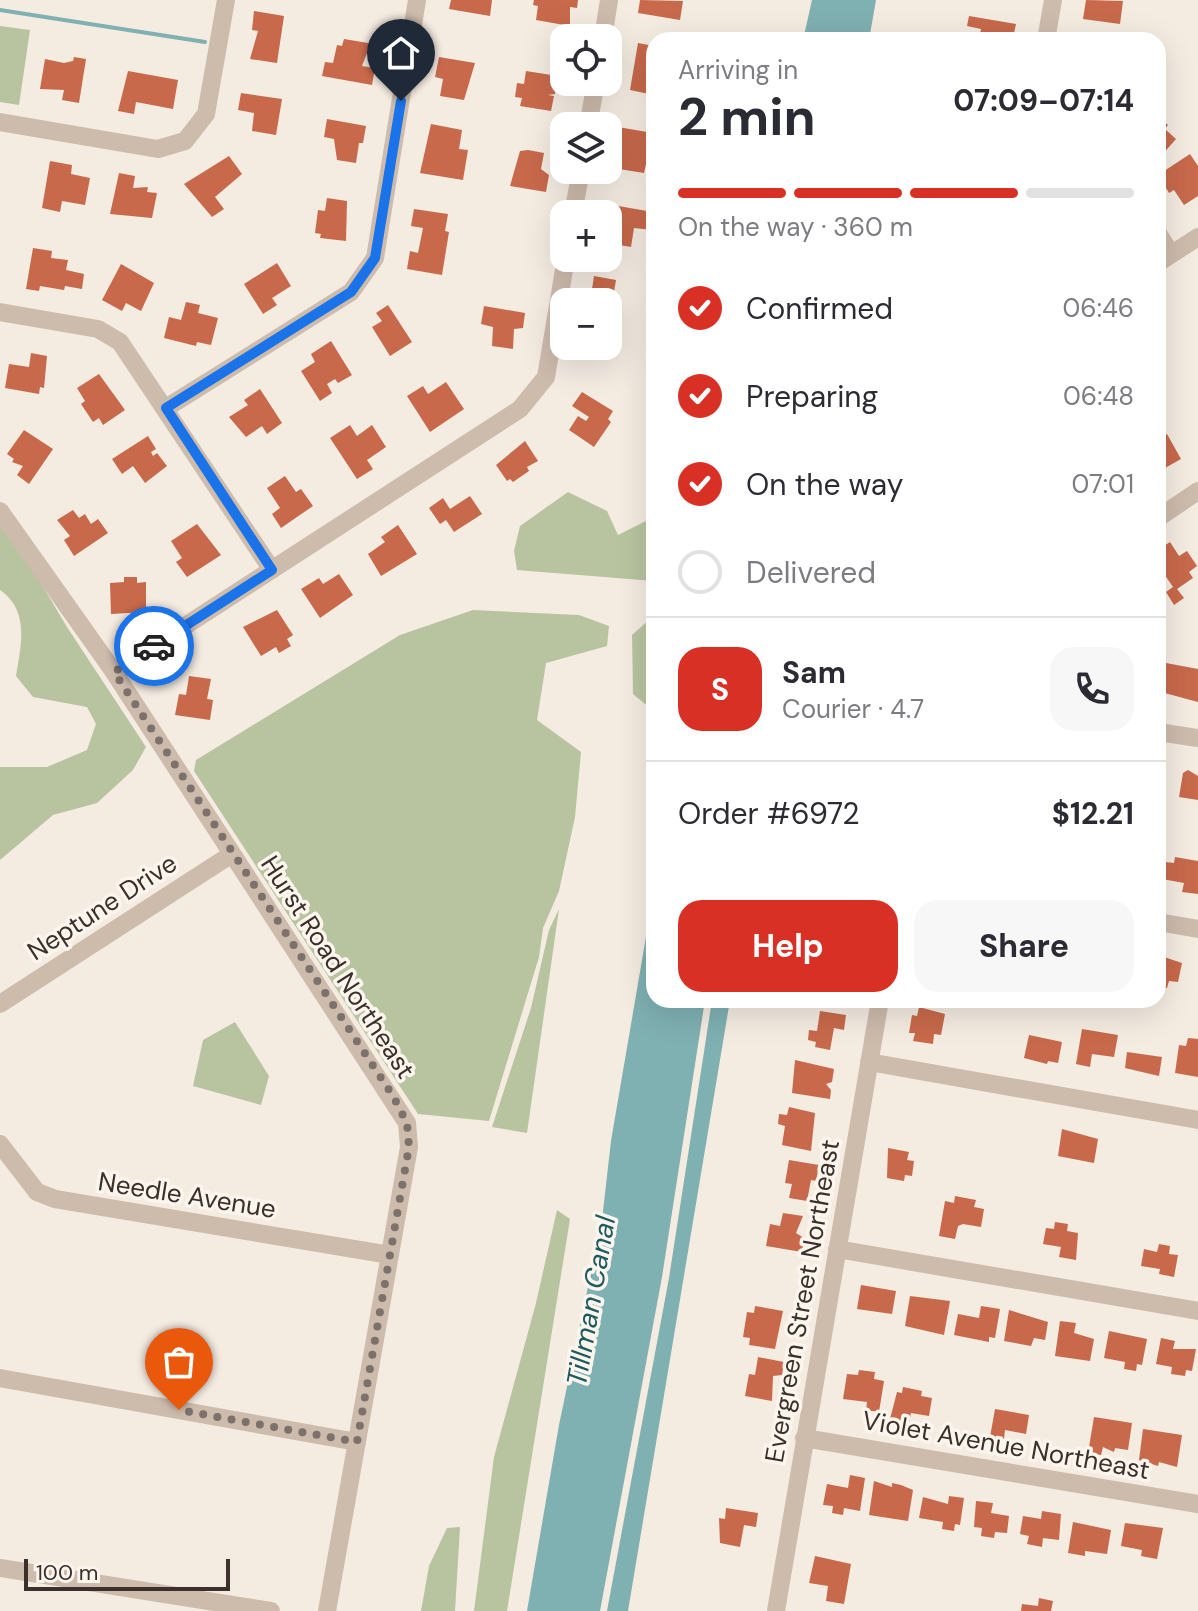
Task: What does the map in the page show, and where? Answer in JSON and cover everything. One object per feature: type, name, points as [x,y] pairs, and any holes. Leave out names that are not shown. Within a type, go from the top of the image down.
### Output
[{"type":"street","points":[[0,122],[158,149],[185,141],[206,114],[226,0]]},
{"type":"street","points":[[166,408],[351,292],[375,258],[417,0]]},
{"type":"street","points":[[605,24],[609,0]]},
{"type":"street","points":[[1047,32],[1053,0]]},
{"type":"street","points":[[1166,258],[1198,237]]},
{"type":"street","points":[[114,672],[520,409],[546,377],[564,272]]},
{"type":"street","points":[[0,312],[98,329],[120,342],[272,570]]},
{"type":"street","points":[[1166,513],[1198,491]]},
{"type":"street","name":"Hurst Road Northeast","points":[[0,511],[114,672],[407,1123],[409,1147],[327,1611]]},
{"type":"street","points":[[1166,733],[1198,738]]},
{"type":"street","name":"Neptune Drive","points":[[0,1004],[232,854]]},
{"type":"street","points":[[1166,923],[1198,929]]},
{"type":"street","name":"Evergreen Street Northeast","points":[[776,1611],[879,1008]]},
{"type":"street","points":[[869,1062],[1198,1120]]},
{"type":"street","name":"Needle Avenue","points":[[0,1144],[37,1192],[55,1199],[390,1255]]},
{"type":"street","points":[[837,1249],[1198,1311]]},
{"type":"street","points":[[0,1378],[357,1442]]},
{"type":"street","name":"Violet Avenue Northeast","points":[[804,1438],[1198,1504]]},
{"type":"street","points":[[0,1568],[271,1611]]},
{"type":"green space","points":[[0,26],[30,30],[19,105],[0,102]]},
{"type":"green space","points":[[568,492],[607,511],[618,535],[646,521],[646,580],[517,570],[514,551],[520,526]]},
{"type":"green space","points":[[0,526],[23,553],[67,627],[146,747],[133,770],[97,803],[53,815],[0,860],[0,767],[47,767],[87,750],[96,724],[87,707],[33,697],[16,676],[20,618],[10,598],[0,590]]},
{"type":"green space","points":[[473,610],[579,615],[609,626],[607,646],[546,663],[537,720],[581,752],[575,817],[559,891],[543,928],[539,957],[489,1121],[418,1114],[194,771],[196,760],[400,635]]},
{"type":"green space","points":[[646,622],[646,705],[633,694],[632,635]]},
{"type":"green space","points":[[559,909],[527,1133],[492,1127],[531,1008],[549,930]]},
{"type":"green space","points":[[235,1022],[269,1076],[261,1105],[193,1086],[203,1040]]},
{"type":"green space","points":[[557,1210],[570,1219],[507,1611],[474,1611],[494,1457],[536,1303]]},
{"type":"green space","points":[[460,1527],[455,1611],[421,1611],[429,1566],[447,1528]]},
{"type":"water","points":[[812,0],[876,0],[870,32],[805,32]]},
{"type":"water","name":"Tillman Canal","points":[[646,937],[646,1008],[704,1008],[662,1277],[600,1611],[527,1611],[559,1425],[602,1220],[611,1141]]},
{"type":"water","points":[[711,1008],[729,1008],[628,1611],[607,1611],[669,1278]]},
{"type":"building","points":[[451,0],[492,0],[490,16],[449,9]]},
{"type":"building","points":[[534,0],[578,0],[577,8],[570,7],[570,24],[536,20],[538,6],[533,5]]},
{"type":"building","points":[[640,0],[683,1],[680,20],[638,13]]},
{"type":"building","points":[[1086,0],[1123,1],[1120,24],[1083,19]]},
{"type":"building","points":[[254,11],[284,16],[277,63],[250,59],[258,31],[252,30]]},
{"type":"building","points":[[969,16],[1016,24],[1014,32],[980,32],[981,29],[967,26]]},
{"type":"building","points":[[344,39],[374,44],[372,54],[367,53],[362,66],[375,68],[372,85],[322,76],[325,62],[333,63],[337,45],[342,46]]},
{"type":"building","points":[[638,43],[646,44],[646,93],[630,90]]},
{"type":"building","points":[[74,57],[86,59],[79,103],[62,100],[64,90],[40,89],[45,59],[64,63],[73,61]]},
{"type":"building","points":[[439,57],[475,63],[464,100],[440,96],[443,79],[435,77]]},
{"type":"building","points":[[128,71],[178,80],[173,109],[136,102],[134,114],[118,111]]},
{"type":"building","points":[[526,71],[550,75],[548,95],[554,96],[551,111],[520,106],[522,98],[515,97],[517,83],[524,84]]},
{"type":"building","points":[[241,93],[282,99],[276,135],[252,131],[254,113],[238,110]]},
{"type":"building","points":[[327,119],[366,126],[356,163],[337,160],[334,139],[324,137]]},
{"type":"building","points":[[431,124],[462,130],[459,149],[468,150],[463,180],[420,173]]},
{"type":"building","points":[[622,128],[646,132],[644,173],[622,169]]},
{"type":"building","points":[[1166,130],[1176,139],[1166,150]]},
{"type":"building","points":[[520,151],[544,153],[541,169],[549,175],[546,192],[510,186]]},
{"type":"building","points":[[1190,154],[1198,166],[1198,196],[1184,205],[1174,190],[1169,193],[1166,170]]},
{"type":"building","points":[[229,156],[242,174],[215,197],[224,209],[212,217],[184,184]]},
{"type":"building","points":[[50,161],[72,165],[71,174],[90,178],[85,205],[62,201],[60,212],[42,208]]},
{"type":"building","points":[[119,173],[135,176],[133,188],[148,187],[147,192],[157,193],[152,218],[110,214]]},
{"type":"building","points":[[327,198],[347,201],[346,241],[320,238],[321,234],[315,233],[318,210],[325,211]]},
{"type":"building","points":[[622,207],[646,211],[646,229],[634,228],[631,247],[622,245]]},
{"type":"building","points":[[414,209],[448,214],[445,231],[449,232],[442,275],[407,269],[410,251],[418,253],[423,228],[411,226]]},
{"type":"building","points":[[33,248],[52,251],[51,258],[68,260],[66,270],[84,274],[82,289],[40,286],[39,291],[26,289]]},
{"type":"building","points":[[277,263],[291,286],[272,298],[277,305],[263,314],[244,284]]},
{"type":"building","points":[[121,264],[154,283],[141,311],[126,303],[122,311],[102,300]]},
{"type":"building","points":[[594,276],[616,280],[615,288],[592,288]]},
{"type":"building","points":[[186,302],[200,305],[198,313],[218,318],[211,345],[197,342],[196,346],[164,338],[169,317],[181,320]]},
{"type":"building","points":[[388,305],[412,342],[390,356],[372,327],[382,321],[376,313]]},
{"type":"building","points":[[484,306],[525,313],[523,328],[514,329],[513,349],[492,346],[493,327],[481,324]]},
{"type":"building","points":[[331,341],[352,375],[338,383],[335,379],[327,384],[332,393],[320,401],[301,371],[315,362],[311,354]]},
{"type":"building","points":[[31,353],[47,356],[44,388],[40,387],[39,394],[5,388],[9,364],[29,367]]},
{"type":"building","points":[[99,374],[125,410],[103,425],[99,418],[93,422],[81,404],[85,401],[77,388]]},
{"type":"building","points":[[446,382],[464,409],[430,432],[407,396],[423,386],[428,394]]},
{"type":"building","points":[[260,389],[282,423],[267,434],[262,426],[246,437],[229,417],[248,405],[244,400]]},
{"type":"building","points":[[582,392],[613,411],[608,419],[611,422],[594,447],[569,430],[578,416],[586,421],[589,417],[572,406]]},
{"type":"building","points":[[350,425],[357,436],[372,425],[386,447],[367,460],[373,469],[357,479],[330,438]]},
{"type":"building","points":[[24,430],[53,449],[29,484],[17,475],[23,466],[12,462],[14,459],[7,454]]},
{"type":"building","points":[[1166,435],[1181,459],[1166,467]]},
{"type":"building","points":[[148,436],[156,449],[151,452],[153,456],[157,453],[167,466],[145,483],[133,466],[122,474],[112,459]]},
{"type":"building","points":[[525,441],[538,461],[527,467],[529,471],[513,482],[510,479],[507,481],[496,465]]},
{"type":"building","points":[[285,476],[296,492],[301,489],[313,506],[281,528],[272,514],[280,508],[267,488]]},
{"type":"building","points":[[470,496],[482,514],[454,532],[446,520],[440,524],[429,508],[443,498],[450,509]]},
{"type":"building","points":[[73,510],[79,518],[85,514],[91,524],[98,519],[108,533],[74,556],[64,540],[70,536],[57,520]]},
{"type":"building","points":[[197,524],[221,555],[187,577],[176,562],[182,558],[171,541]]},
{"type":"building","points":[[398,525],[417,554],[381,576],[368,554],[385,542],[381,537]]},
{"type":"building","points":[[1170,542],[1179,556],[1187,551],[1197,566],[1189,572],[1193,578],[1177,589],[1184,598],[1174,605],[1166,592],[1173,587],[1166,577],[1166,545]]},
{"type":"building","points":[[339,574],[353,595],[320,618],[301,589],[319,578],[323,584]]},
{"type":"building","points":[[124,577],[137,577],[137,583],[146,582],[146,612],[111,614],[110,583],[124,582]]},
{"type":"building","points":[[277,610],[293,635],[287,639],[291,646],[279,653],[276,647],[261,656],[243,627]]},
{"type":"building","points":[[1166,663],[1198,669],[1198,702],[1166,693]]},
{"type":"building","points":[[189,676],[211,679],[207,699],[213,700],[210,720],[175,715],[179,694],[186,695]]},
{"type":"building","points":[[1188,770],[1198,776],[1198,800],[1179,797],[1183,773]]},
{"type":"building","points":[[1175,857],[1198,861],[1198,894],[1182,892],[1184,883],[1166,880],[1166,862],[1174,863]]},
{"type":"building","points":[[1166,958],[1182,963],[1178,982],[1169,981],[1167,988]]},
{"type":"building","points":[[919,1008],[945,1014],[941,1035],[934,1034],[933,1044],[913,1041],[915,1033],[909,1033],[912,1015],[917,1016]]},
{"type":"building","points":[[820,1011],[846,1015],[844,1030],[834,1028],[830,1050],[815,1047],[816,1042],[808,1040],[809,1030],[817,1031]]},
{"type":"building","points":[[1082,1029],[1118,1035],[1114,1057],[1092,1054],[1090,1067],[1076,1064]]},
{"type":"building","points":[[1029,1035],[1062,1042],[1058,1063],[1048,1061],[1047,1064],[1024,1058]]},
{"type":"building","points":[[1188,1038],[1198,1039],[1198,1077],[1175,1073],[1179,1045],[1186,1046]]},
{"type":"building","points":[[1127,1052],[1162,1057],[1159,1076],[1125,1068]]},
{"type":"building","points":[[795,1060],[834,1069],[832,1082],[826,1084],[831,1090],[830,1099],[792,1093]]},
{"type":"building","points":[[789,1107],[815,1113],[811,1151],[782,1145],[785,1126],[778,1124],[779,1114],[787,1115]]},
{"type":"building","points":[[1062,1129],[1098,1139],[1094,1163],[1058,1156]]},
{"type":"building","points":[[888,1148],[909,1152],[907,1160],[914,1161],[912,1176],[905,1175],[904,1181],[887,1178]]},
{"type":"building","points":[[789,1160],[819,1165],[816,1181],[811,1180],[807,1201],[789,1198],[792,1184],[785,1183]]},
{"type":"building","points":[[955,1196],[976,1200],[974,1207],[984,1209],[981,1227],[963,1224],[958,1226],[955,1239],[939,1236],[945,1201],[954,1203]]},
{"type":"building","points":[[783,1213],[803,1216],[796,1233],[804,1238],[802,1252],[766,1246],[770,1224],[780,1226]]},
{"type":"building","points":[[1055,1222],[1068,1224],[1067,1231],[1078,1233],[1076,1260],[1059,1257],[1061,1247],[1043,1244],[1046,1228],[1054,1229]]},
{"type":"building","points":[[1159,1244],[1170,1246],[1169,1254],[1178,1255],[1174,1277],[1159,1274],[1160,1269],[1141,1266],[1144,1249],[1157,1252]]},
{"type":"building","points":[[861,1285],[896,1291],[892,1314],[857,1309]]},
{"type":"building","points":[[910,1296],[950,1301],[944,1335],[905,1326]]},
{"type":"building","points":[[755,1306],[783,1311],[775,1349],[749,1345],[750,1338],[743,1337],[747,1312],[754,1313]]},
{"type":"building","points":[[981,1306],[1000,1309],[995,1338],[989,1337],[989,1342],[954,1335],[958,1314],[979,1318]]},
{"type":"building","points":[[1009,1310],[1048,1322],[1045,1340],[1034,1338],[1031,1346],[1004,1341]]},
{"type":"building","points":[[1060,1321],[1076,1323],[1074,1333],[1094,1339],[1090,1361],[1055,1356]]},
{"type":"building","points":[[1109,1331],[1147,1339],[1142,1365],[1137,1364],[1136,1371],[1124,1369],[1125,1362],[1104,1358]]},
{"type":"building","points":[[1161,1338],[1175,1341],[1173,1349],[1196,1349],[1192,1371],[1186,1370],[1185,1376],[1171,1374],[1172,1367],[1156,1364]]},
{"type":"building","points":[[758,1357],[784,1362],[782,1375],[773,1376],[772,1401],[745,1396],[749,1374],[755,1375]]},
{"type":"building","points":[[859,1370],[875,1372],[874,1379],[884,1381],[879,1412],[866,1410],[867,1402],[843,1399],[847,1374],[858,1375]]},
{"type":"building","points":[[903,1387],[922,1391],[921,1396],[932,1398],[929,1416],[911,1413],[909,1423],[890,1419],[897,1392],[902,1393]]},
{"type":"building","points":[[995,1409],[1029,1415],[1026,1434],[1005,1430],[1004,1439],[990,1437]]},
{"type":"building","points":[[1094,1417],[1132,1423],[1128,1450],[1115,1448],[1114,1452],[1103,1447],[1101,1455],[1088,1453]]},
{"type":"building","points":[[1143,1429],[1182,1435],[1177,1467],[1159,1462],[1158,1466],[1139,1460]]},
{"type":"building","points":[[850,1475],[865,1478],[860,1511],[844,1508],[843,1515],[832,1513],[833,1506],[823,1505],[827,1484],[848,1488]]},
{"type":"building","points":[[874,1481],[913,1490],[908,1521],[869,1515]]},
{"type":"building","points":[[949,1496],[964,1498],[960,1525],[955,1524],[954,1531],[942,1529],[943,1522],[919,1518],[923,1497],[948,1504]]},
{"type":"building","points":[[976,1501],[993,1503],[991,1513],[1009,1516],[1007,1533],[995,1532],[994,1538],[981,1536],[982,1528],[974,1527]]},
{"type":"building","points":[[726,1508],[758,1513],[756,1527],[744,1525],[740,1547],[720,1543],[719,1518],[725,1519]]},
{"type":"building","points":[[1042,1511],[1061,1514],[1059,1540],[1043,1538],[1042,1547],[1027,1544],[1029,1536],[1020,1534],[1023,1516],[1041,1519]]},
{"type":"building","points":[[1073,1522],[1111,1530],[1107,1554],[1085,1551],[1085,1556],[1068,1553]]},
{"type":"building","points":[[1125,1523],[1163,1528],[1157,1559],[1141,1556],[1142,1550],[1121,1546]]},
{"type":"building","points":[[815,1556],[851,1564],[844,1604],[826,1601],[828,1586],[809,1583]]},
{"type":"building","points":[[1039,1598],[1053,1601],[1051,1611],[1021,1611],[1022,1604],[1038,1606]]},
{"type":"waterway","points":[[0,10],[205,42]]},
{"type":"way so far","points":[[154,646],[114,672],[393,1096],[407,1123],[409,1147],[357,1442],[179,1410]]},
{"type":"route","points":[[154,646],[272,570],[166,408],[351,292],[375,258],[401,101]]}]
